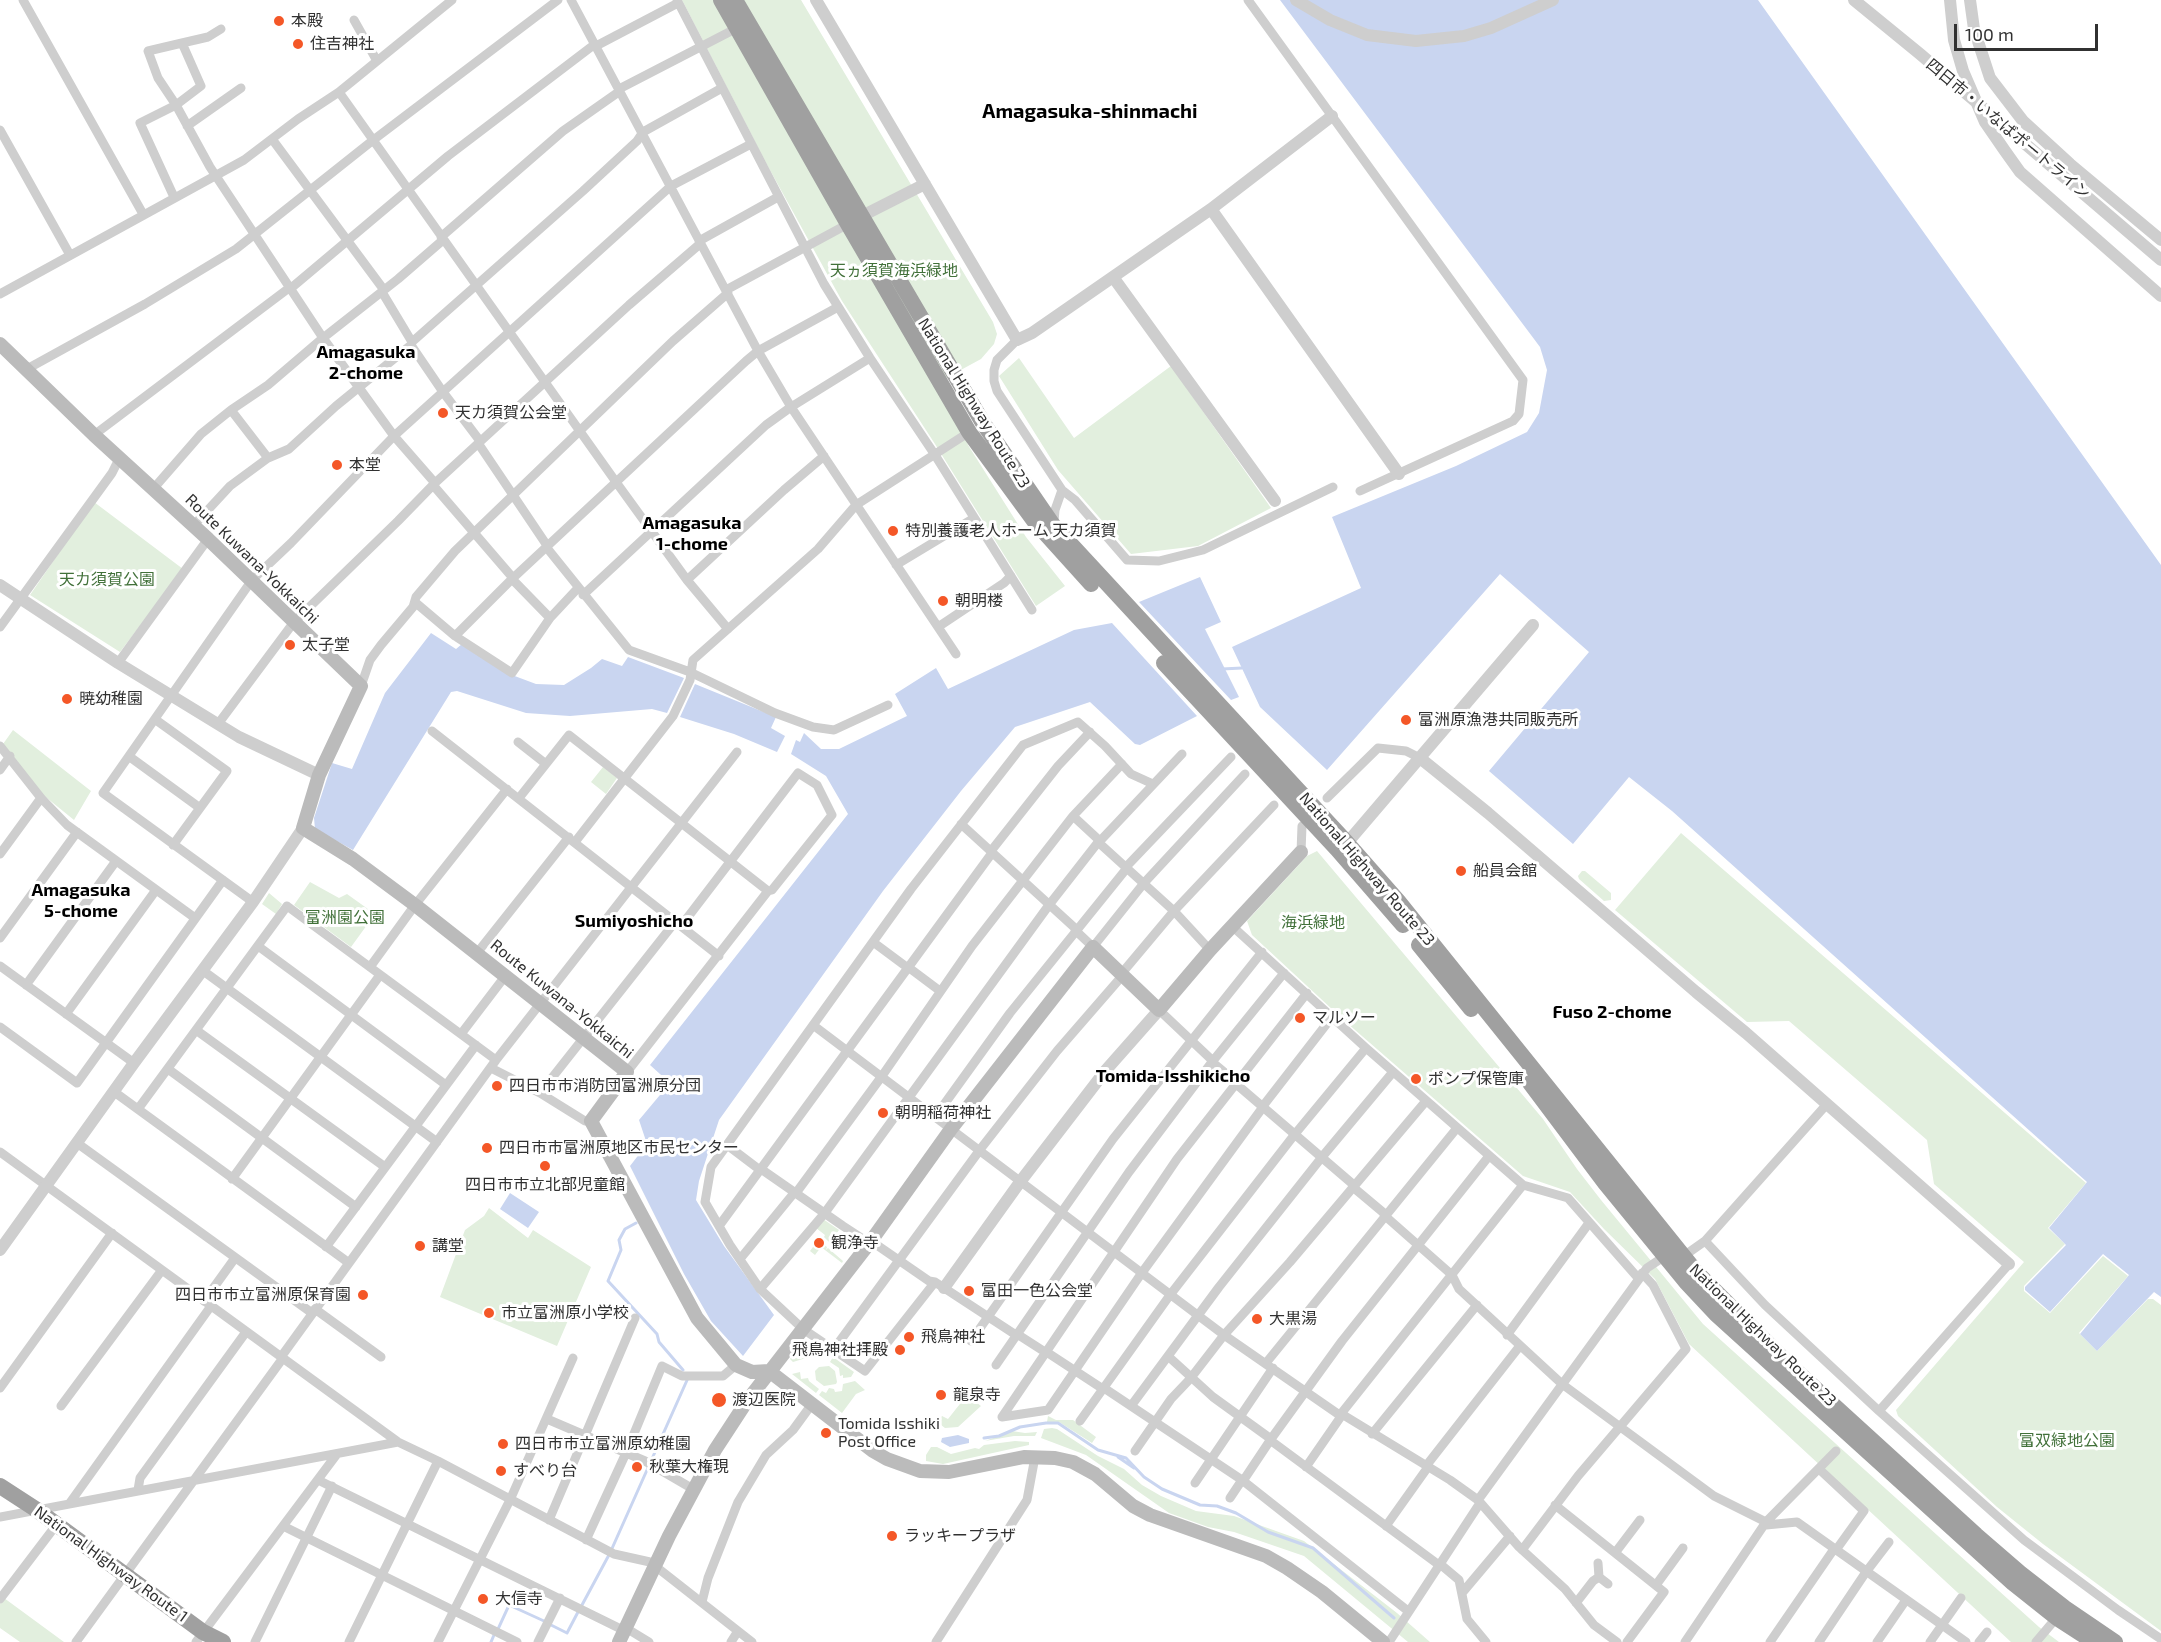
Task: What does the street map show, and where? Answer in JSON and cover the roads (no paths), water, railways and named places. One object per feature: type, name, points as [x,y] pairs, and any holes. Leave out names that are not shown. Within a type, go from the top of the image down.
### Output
[{"type":"highway","name":"National Highway Route 23","points":[[721,0],[855,220],[976,428],[1035,522],[1109,596],[1232,728],[1347,843],[1453,968],[1716,1314],[1744,1342],[2013,1583],[2061,1613],[2115,1642]]},
{"type":"highway","name":"National Highway Route 23","points":[[735,0],[855,220]]},
{"type":"highway","name":"National Highway Route 23","points":[[976,428],[1030,493],[1109,596]]},
{"type":"highway","name":"National Highway Route 23","points":[[1232,728],[1391,910],[1674,1257]]},
{"type":"highway","name":"National Highway Route 1","points":[[0,1486],[126,1574],[200,1637],[223,1642]]},
{"type":"highway","name":"National Highway Route 23","points":[[2061,1613],[2094,1642]]},
{"type":"main road","name":"Route Kuwana-Yokkaichi","points":[[0,344],[94,435],[208,538],[361,686]]},
{"type":"main road","points":[[303,828],[319,775],[361,686]]},
{"type":"main road","name":"Route Kuwana-Yokkaichi","points":[[303,828],[353,859],[415,904],[627,1072],[591,1121]]},
{"type":"main road","points":[[623,1634],[693,1490],[747,1401],[871,1241],[951,1129],[1093,947],[1159,1010],[1210,950],[1301,852]]},
{"type":"main road","points":[[591,1121],[697,1318],[736,1365],[752,1372],[771,1369],[873,1451],[887,1459],[920,1471],[949,1472],[1004,1460],[1035,1457],[1073,1462],[1095,1474],[1133,1506],[1150,1515],[1274,1560],[1322,1592],[1383,1642]]},
{"type":"street","points":[[23,0],[144,214]]},
{"type":"street","points":[[0,294],[244,160],[298,119],[339,92],[452,0]]},
{"type":"street","points":[[27,369],[194,276],[255,235],[372,141],[558,0]]},
{"type":"street","points":[[571,0],[758,351],[791,407],[956,654]]},
{"type":"street","points":[[1248,0],[1523,380],[1519,414],[1513,421],[1360,491]]},
{"type":"street","points":[[1296,0],[1330,20],[1366,34],[1416,41],[1464,36],[1491,28],[1553,0]]},
{"type":"street","name":"四日市・いなばポートライン","points":[[1854,0],[2161,260]]},
{"type":"street","points":[[1950,0],[1954,40],[1963,71],[1985,122],[2005,151],[2020,172],[2161,296]]},
{"type":"street","points":[[1970,0],[1974,29],[1990,78],[2023,121],[2070,164],[2161,240]]},
{"type":"street","points":[[94,435],[290,288],[407,189],[519,101],[595,45],[678,1],[778,197],[838,307],[935,455],[1032,610]]},
{"type":"street","points":[[820,1],[1017,340]]},
{"type":"street","points":[[354,20],[377,61]]},
{"type":"street","points":[[154,488],[201,434],[268,385],[383,291],[563,131],[620,90],[737,28]]},
{"type":"street","points":[[221,29],[208,37],[148,51],[158,78],[255,235],[323,338],[394,436],[474,533],[550,618]]},
{"type":"street","points":[[174,197],[140,123],[176,105],[201,86],[182,43]]},
{"type":"street","points":[[188,126],[241,88]]},
{"type":"street","points":[[194,525],[230,486],[268,458],[289,449],[412,344],[583,191],[643,132],[722,88]]},
{"type":"street","points":[[339,92],[616,482],[687,580],[728,629]]},
{"type":"street","points":[[1332,116],[1211,209],[1032,333],[1017,340],[997,360],[994,381],[997,391],[1062,490],[1075,500],[1126,560],[1159,561],[1203,550],[1333,488]]},
{"type":"street","points":[[0,130],[70,255]]},
{"type":"street","points":[[272,139],[348,240],[383,291],[412,344],[547,548],[580,592],[629,650],[821,729],[834,730],[888,705]]},
{"type":"street","points":[[253,902],[103,793],[167,704],[166,700],[170,694],[252,580],[394,436],[671,186],[751,144]]},
{"type":"street","points":[[361,686],[370,660],[416,603],[416,597],[474,533],[727,291],[925,184]]},
{"type":"street","points":[[218,724],[294,622],[434,484],[700,242],[778,197]]},
{"type":"street","points":[[1211,209],[1399,474]]},
{"type":"street","points":[[1113,276],[1275,501]]},
{"type":"street","points":[[455,636],[513,578],[758,351],[838,307]]},
{"type":"street","points":[[416,603],[455,636],[512,673],[550,618],[743,446],[791,407],[870,358]]},
{"type":"street","points":[[231,410],[268,458]]},
{"type":"street","points":[[477,953],[624,779],[675,712],[690,676],[693,660],[818,549],[856,505],[976,428]]},
{"type":"street","points":[[687,580],[777,496],[824,456]]},
{"type":"street","points":[[0,627],[112,473],[120,457]]},
{"type":"street","points":[[1053,525],[1054,510],[1062,490]]},
{"type":"street","points":[[896,565],[974,518]]},
{"type":"street","points":[[118,663],[208,538]]},
{"type":"street","points":[[938,627],[1011,576]]},
{"type":"street","points":[[0,585],[118,663],[239,737],[319,775]]},
{"type":"street","points":[[1347,843],[1533,624]]},
{"type":"street","points":[[156,720],[227,771],[173,845]]},
{"type":"street","points":[[1153,784],[1131,774],[1078,722],[1023,745],[961,824],[711,1167],[705,1202],[760,1289],[802,1330],[865,1371],[939,1285],[1106,1070],[1159,1010],[1235,1083],[1322,1157],[1452,1275],[1459,1289],[1519,1347],[1562,1384],[1714,1496],[1766,1524],[1797,1522],[1966,1642]]},
{"type":"street","points":[[432,731],[718,956]]},
{"type":"street","points":[[719,1226],[992,852],[1058,766],[1090,732]]},
{"type":"street","points":[[519,798],[569,735],[768,891]]},
{"type":"street","points":[[518,741],[546,764]]},
{"type":"street","points":[[0,746],[56,814],[77,832],[195,918]]},
{"type":"street","points":[[1327,798],[1378,748],[1406,751],[1420,758],[1506,828],[2009,1264],[1879,1411]]},
{"type":"street","points":[[76,1642],[494,1064],[736,752]]},
{"type":"street","points":[[760,1289],[824,1214],[1049,905],[1099,842],[1182,754]]},
{"type":"street","points":[[0,770],[10,756]]},
{"type":"street","points":[[130,757],[200,808]]},
{"type":"street","points":[[935,1117],[1010,1013],[1126,867],[1231,757]]},
{"type":"street","points":[[740,1259],[795,1193],[1022,880],[1073,816],[1122,764]]},
{"type":"street","points":[[540,1093],[730,862],[798,773],[817,785],[832,815],[772,890],[768,891],[627,1072]]},
{"type":"street","points":[[961,824],[1093,947],[1144,883],[1245,774]]},
{"type":"street","points":[[370,967],[415,904],[507,789]]},
{"type":"street","points":[[0,854],[41,798]]},
{"type":"street","points":[[834,1349],[1057,1051],[1174,911],[1274,806]]},
{"type":"street","points":[[1073,816],[1174,911],[1210,950]]},
{"type":"street","points":[[1301,852],[1302,826]]},
{"type":"street","points":[[0,1250],[113,1091],[253,902],[303,828]]},
{"type":"street","points":[[0,938],[77,832]]},
{"type":"street","points":[[26,985],[116,861]]},
{"type":"street","points":[[0,1027],[77,1083],[223,880]]},
{"type":"street","points":[[66,1014],[156,890]]},
{"type":"street","points":[[138,1109],[287,906],[476,1045],[494,1064],[585,1121],[591,1121]]},
{"type":"street","points":[[1232,926],[1366,1048],[1523,1185],[1568,1198],[1589,1223],[1641,1276],[1653,1285],[1686,1349],[1618,1427],[1522,1550]]},
{"type":"street","points":[[873,942],[940,991]]},
{"type":"street","points":[[258,946],[446,1085]]},
{"type":"street","points":[[971,1341],[1113,1139],[1262,952]]},
{"type":"street","points":[[0,966],[134,1063]]},
{"type":"street","points":[[202,970],[437,1142]]},
{"type":"street","points":[[996,1365],[1129,1172],[1213,1061],[1284,973]]},
{"type":"street","points":[[232,1179],[380,975]]},
{"type":"street","points":[[460,1034],[506,975]]},
{"type":"street","points":[[1307,993],[1177,1159],[1002,1417],[1048,1410],[1141,1274],[1332,1017]]},
{"type":"street","points":[[813,1025],[1224,1335],[1341,1415],[1427,1466],[1479,1502],[1522,1550],[1565,1589],[1594,1625],[1617,1642]]},
{"type":"street","points":[[196,1030],[385,1167]]},
{"type":"street","points":[[326,1247],[476,1045]]},
{"type":"street","points":[[1080,1421],[1170,1295],[1295,1134],[1366,1048]]},
{"type":"street","points":[[168,1069],[356,1207]]},
{"type":"street","points":[[1131,1406],[1169,1357],[1197,1315],[1322,1157],[1393,1072]]},
{"type":"street","points":[[113,1091],[349,1263]]},
{"type":"street","points":[[1135,1451],[1171,1399],[1224,1335],[1355,1187],[1426,1101]]},
{"type":"street","points":[[1389,1642],[1479,1502],[1641,1276],[1652,1263],[1695,1250],[1706,1241],[1827,1104]]},
{"type":"street","points":[[1195,1483],[1269,1366],[1385,1215],[1457,1128]]},
{"type":"street","points":[[77,1143],[235,1258],[381,1357]]},
{"type":"street","points":[[727,1145],[824,1214],[866,1241],[871,1241],[929,1281],[1045,1351],[1243,1480],[1407,1613]]},
{"type":"street","points":[[0,1152],[398,1442],[610,1552],[650,1562],[752,1642]]},
{"type":"street","points":[[1230,1498],[1305,1391],[1489,1156]]},
{"type":"street","points":[[1306,1467],[1341,1415],[1390,1350],[1523,1185]]},
{"type":"street","points":[[1507,1335],[1589,1223]]},
{"type":"street","points":[[0,1388],[112,1233]]},
{"type":"street","points":[[1706,1241],[1765,1305],[1879,1411],[2024,1539],[2118,1610],[2161,1639]]},
{"type":"street","points":[[69,1504],[208,1304],[235,1258]]},
{"type":"street","points":[[61,1406],[162,1270]]},
{"type":"street","points":[[1372,1434],[1477,1305]]},
{"type":"street","points":[[549,1520],[635,1318]]},
{"type":"street","points":[[138,1490],[140,1478],[246,1332]]},
{"type":"street","points":[[1386,1526],[1427,1466],[1519,1347]]},
{"type":"street","points":[[1169,1357],[1238,1417],[1459,1580],[1467,1619],[1486,1642]]},
{"type":"street","points":[[438,1642],[510,1500],[573,1358]]},
{"type":"street","points":[[586,1540],[626,1453],[662,1366],[682,1376],[723,1376],[736,1365]]},
{"type":"street","points":[[702,1602],[708,1578],[738,1502],[766,1455],[794,1430],[812,1404]]},
{"type":"street","points":[[547,1419],[649,1464],[693,1490]]},
{"type":"street","points":[[0,1516],[398,1442]]},
{"type":"street","points":[[1685,1642],[1766,1524],[1836,1451]]},
{"type":"street","points":[[200,1637],[337,1454]]},
{"type":"street","points":[[936,1642],[1027,1500],[1035,1457]]},
{"type":"street","points":[[349,1642],[438,1461]]},
{"type":"street","points":[[1770,1642],[1864,1511],[1819,1468]]},
{"type":"street","points":[[318,1479],[560,1598],[623,1634],[649,1642]]},
{"type":"street","points":[[255,1642],[332,1486]]},
{"type":"street","points":[[1555,1505],[1664,1592],[1627,1642]]},
{"type":"street","points":[[1615,1552],[1640,1520]]},
{"type":"street","points":[[0,1599],[57,1524]]},
{"type":"street","points":[[283,1526],[517,1642]]},
{"type":"street","points":[[1462,1593],[1510,1536]]},
{"type":"street","points":[[1819,1642],[1889,1542]]},
{"type":"street","points":[[1656,1585],[1683,1548]]},
{"type":"street","points":[[1598,1563],[1599,1577],[1608,1584]]},
{"type":"street","points":[[1576,1603],[1593,1581],[1599,1577]]},
{"type":"street","points":[[538,1642],[560,1598]]},
{"type":"street","points":[[1930,1642],[1961,1598]]},
{"type":"street","points":[[1877,1642],[1906,1600]]},
{"type":"street","points":[[2036,1642],[2061,1613]]},
{"type":"street","points":[[731,1642],[738,1631]]},
{"type":"street","points":[[1979,1642],[1986,1632]]},
{"type":"water","points":[[1280,0],[1758,0],[2161,565],[2161,1297],[2154,1292],[2097,1351],[2080,1334],[2129,1275],[2103,1254],[2050,1312],[2025,1290],[2025,1287],[2066,1245],[2049,1228],[2087,1182],[1672,811],[1629,777],[1573,844],[1489,771],[1589,652],[1500,574],[1327,770],[1260,707],[1232,647],[1361,588],[1332,517],[1456,466],[1527,432],[1539,413],[1547,370],[1540,347]]},
{"type":"water","points":[[1200,577],[1221,622],[1205,629],[1239,697],[1231,700],[1139,602]]},
{"type":"water","points":[[1112,623],[1197,716],[1140,745],[1135,744],[1090,702],[1015,727],[961,791],[883,891],[719,1120],[699,1181],[696,1200],[724,1246],[774,1315],[743,1356],[711,1321],[684,1274],[630,1166],[647,1144],[639,1120],[670,1083],[650,1065],[848,814],[826,776],[791,754],[796,740],[800,742],[804,733],[821,749],[839,749],[907,716],[895,694],[936,668],[948,689],[1074,630]]},
{"type":"water","points":[[431,633],[456,649],[462,644],[504,672],[536,684],[564,685],[602,659],[622,666],[628,657],[684,678],[667,713],[652,709],[570,716],[526,713],[457,691],[451,692],[353,850],[315,829],[314,818],[332,763],[352,769],[385,693]]},
{"type":"water","points":[[695,684],[776,717],[771,728],[785,736],[777,752],[734,734],[680,717]]},
{"type":"water","points":[[510,1193],[539,1212],[528,1228],[500,1209]]},
{"type":"water","points":[[958,1435],[969,1439],[969,1443],[950,1447],[941,1442],[942,1438]]},
{"type":"waterway","points":[[1222,669],[1242,668]]},
{"type":"waterway","points":[[636,1223],[625,1229],[619,1240],[621,1250],[608,1281],[657,1334],[659,1342],[683,1370]]},
{"type":"waterway","points":[[582,1605],[610,1553],[688,1378]]},
{"type":"waterway","points":[[984,1438],[999,1436],[1020,1427],[1058,1423],[1098,1450],[1126,1458],[1144,1477],[1162,1489],[1200,1505],[1217,1506],[1236,1513],[1268,1532],[1313,1548],[1394,1618]]},
{"type":"waterway","points":[[1118,1457],[1134,1468]]},
{"type":"waterway","points":[[498,1629],[509,1605],[544,1621]]},
{"type":"waterway","points":[[551,1625],[567,1633],[578,1612]]},
{"type":"waterway","points":[[491,1642],[494,1635]]},
{"type":"place","name":"本殿","points":[[279,21]]},
{"type":"place","name":"住吉神社","points":[[298,44]]},
{"type":"place","name":"天カ須賀公会堂","points":[[443,413]]},
{"type":"place","name":"本堂","points":[[337,465]]},
{"type":"place","name":"特別養護老人ホーム 天カ須賀","points":[[893,531]]},
{"type":"place","name":"朝明楼","points":[[943,601]]},
{"type":"place","name":"太子堂","points":[[290,645]]},
{"type":"place","name":"暁幼稚園","points":[[67,699]]},
{"type":"place","name":"富洲原漁港共同販売所","points":[[1406,720]]},
{"type":"place","name":"船員会館","points":[[1461,871]]},
{"type":"place","name":"マルソー","points":[[1300,1018]]},
{"type":"place","name":"ポンプ保管庫","points":[[1416,1079]]},
{"type":"place","name":"四日市市消防団富洲原分団","points":[[497,1086]]},
{"type":"place","name":"朝明稲荷神社","points":[[883,1113]]},
{"type":"place","name":"四日市市富洲原地区市民センター","points":[[487,1148]]},
{"type":"place","name":"四日市市立北部児童館","points":[[545,1166]]},
{"type":"place","name":"観浄寺","points":[[819,1243]]},
{"type":"place","name":"講堂","points":[[420,1246]]},
{"type":"place","name":"富田一色公会堂","points":[[969,1291]]},
{"type":"place","name":"四日市市立富洲原保育園","points":[[363,1295]]},
{"type":"place","name":"市立富洲原小学校","points":[[489,1313]]},
{"type":"place","name":"大黒湯","points":[[1257,1319]]},
{"type":"place","name":"飛鳥神社","points":[[909,1337]]},
{"type":"place","name":"飛鳥神社拝殿","points":[[900,1350]]},
{"type":"place","name":"龍泉寺","points":[[941,1395]]},
{"type":"place","name":"渡辺医院","points":[[719,1400]]},
{"type":"place","name":"Tomida Isshiki Post Office","points":[[826,1433]]},
{"type":"place","name":"四日市市立富洲原幼稚園","points":[[503,1444]]},
{"type":"place","name":"秋葉大権現","points":[[637,1467]]},
{"type":"place","name":"すべり台","points":[[501,1471]]},
{"type":"place","name":"ラッキープラザ","points":[[892,1536]]},
{"type":"place","name":"大信寺","points":[[483,1599]]},
{"type":"district","name":"Amagasuka-shinmachi","points":[[1090,111]]},
{"type":"district","name":"Amagasuka 2-chome","points":[[366,362]]},
{"type":"district","name":"Amagasuka 1-chome","points":[[692,533]]},
{"type":"district","name":"Amagasuka 5-chome","points":[[81,900]]},
{"type":"district","name":"Sumiyoshicho","points":[[634,921]]},
{"type":"district","name":"Fuso 2-chome","points":[[1612,1012]]},
{"type":"district","name":"Tomida-Isshikicho","points":[[1173,1076]]},
{"type":"park label","name":"天ヵ須賀海浜緑地","points":[[894,271]]},
{"type":"park label","name":"天カ須賀公園","points":[[107,580]]},
{"type":"park label","name":"富洲園公園","points":[[345,918]]},
{"type":"park label","name":"海浜緑地","points":[[1313,923]]},
{"type":"park label","name":"富双緑地公園","points":[[2067,1441]]}]
